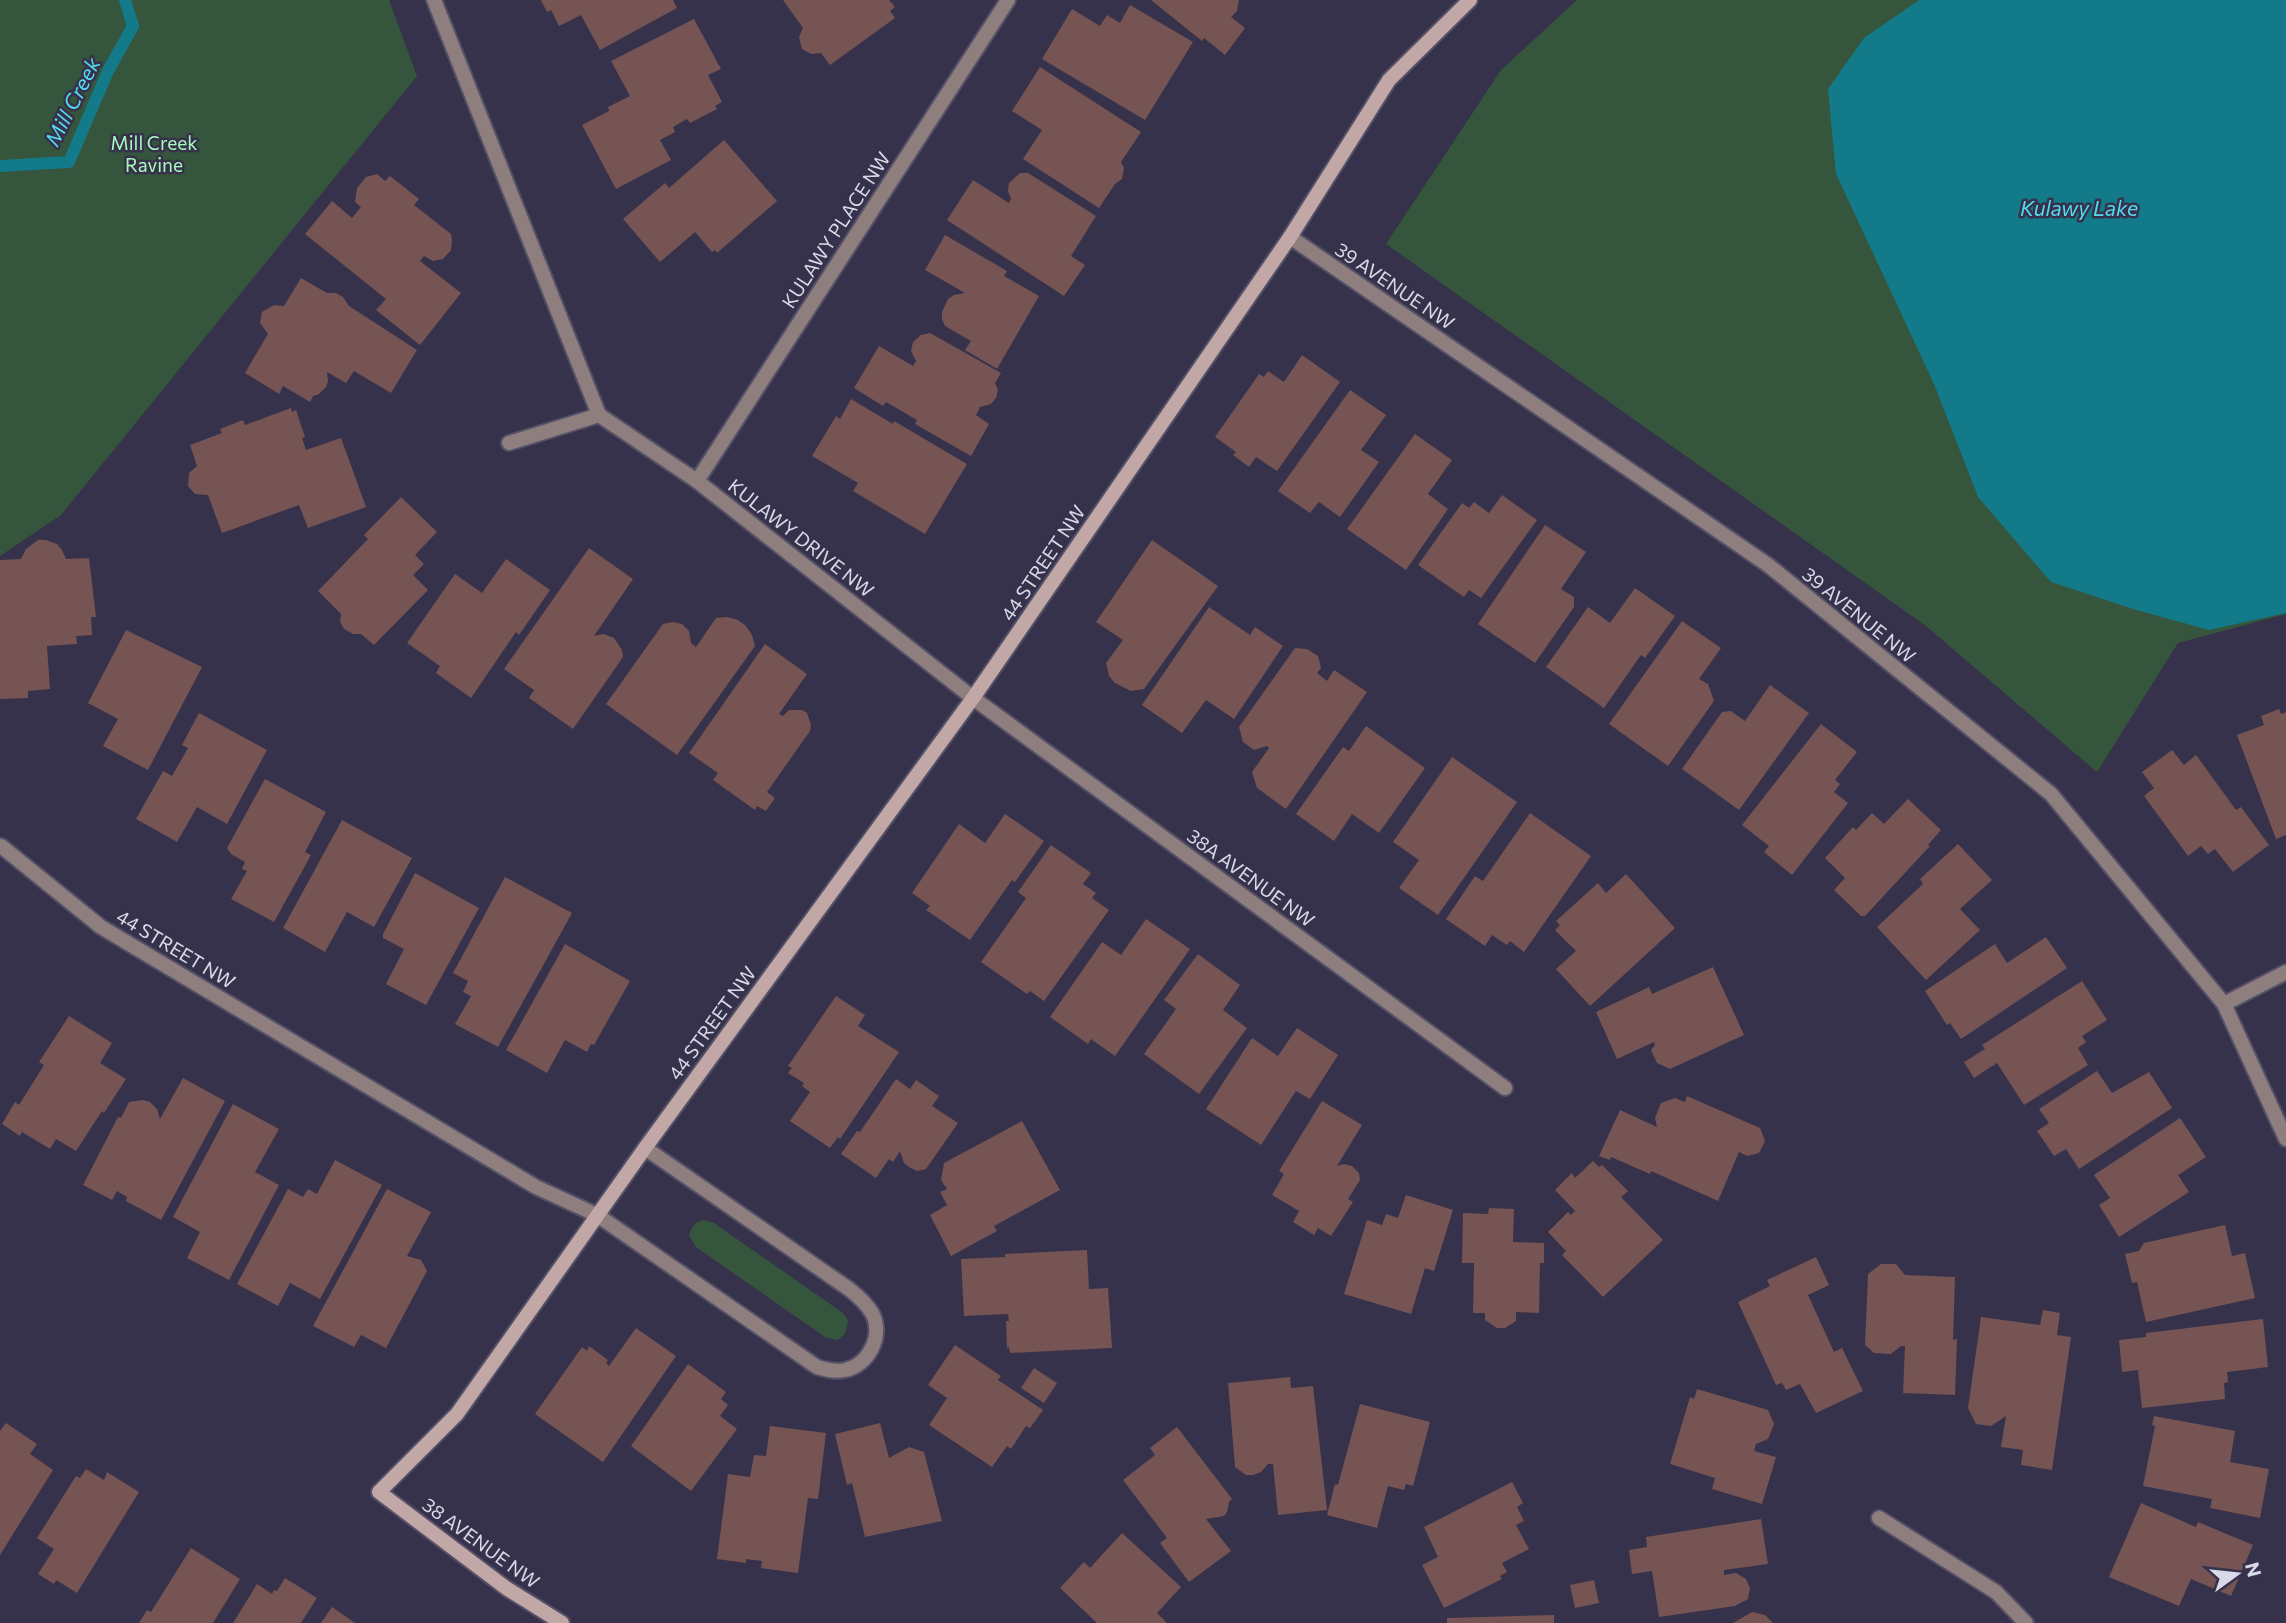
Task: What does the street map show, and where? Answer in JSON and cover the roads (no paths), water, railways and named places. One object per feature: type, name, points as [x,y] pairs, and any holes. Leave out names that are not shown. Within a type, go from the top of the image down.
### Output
[{"type":"street","points":[[434,0],[599,415],[509,443]]},
{"type":"street","name":"KULAWY PLACE NW","points":[[697,481],[1008,0]]},
{"type":"street","name":"44 STREET NW","points":[[379,1493],[457,1414],[645,1147],[973,698],[1290,237],[1389,80],[1470,0]]},
{"type":"street","name":"39 AVENUE NW","points":[[1290,237],[1768,565],[2051,794],[2224,1004],[2286,1139]]},
{"type":"street","name":"KULAWY DRIVE NW","points":[[599,415],[697,481],[973,698]]},
{"type":"street","name":"38A AVENUE NW","points":[[973,698],[1505,1088]]},
{"type":"street","name":"44 STREET NW","points":[[1,846],[101,927],[537,1188],[597,1215],[817,1367],[832,1371],[846,1370],[864,1359],[872,1349],[876,1327],[873,1315],[863,1300],[645,1147]]},
{"type":"street","points":[[2224,1004],[2286,972]]},
{"type":"street","name":"38 AVENUE NW","points":[[379,1493],[506,1588],[562,1623]]},
{"type":"street","points":[[1879,1518],[1996,1592],[2026,1623]]},
{"type":"water","name":"Kulawy Lake","points":[[1919,0],[2286,0],[2286,613],[2209,630],[2051,582],[1978,497],[1934,384],[1836,174],[1828,89],[1864,38]]},
{"type":"waterway","name":"Mill Creek","points":[[0,166],[69,162],[108,71],[133,26],[125,0]]},
{"type":"park label","name":"Mill Creek Ravine","points":[[154,154]]}]
